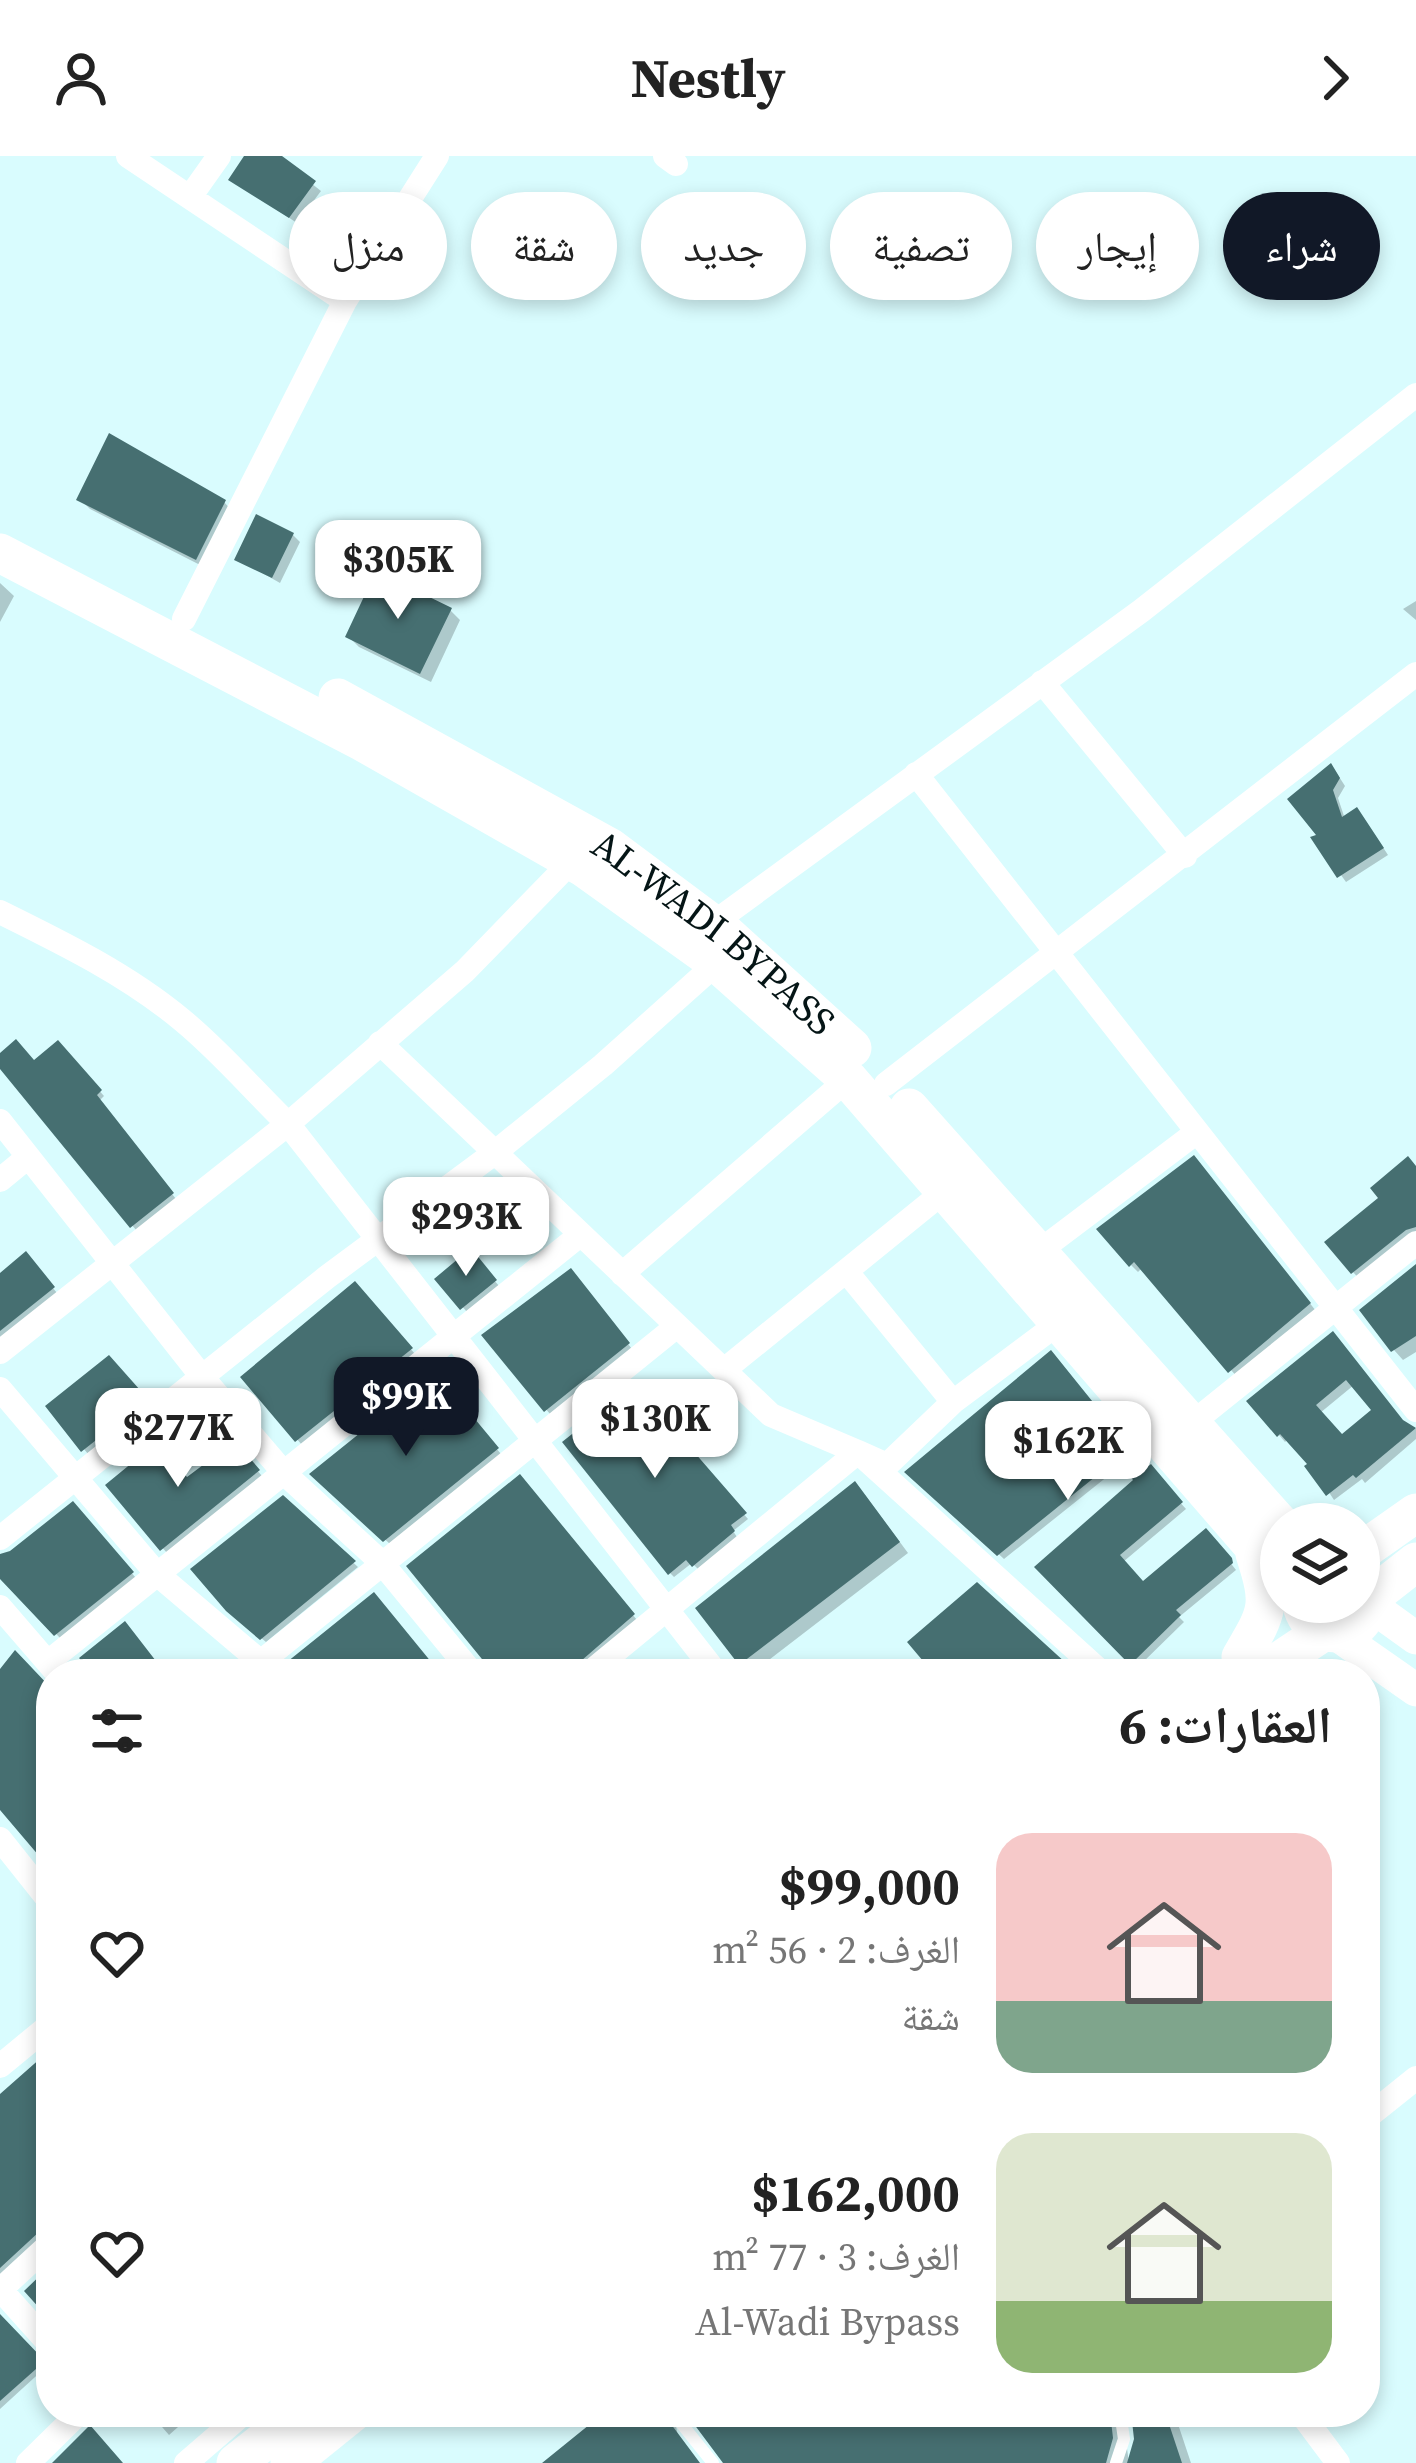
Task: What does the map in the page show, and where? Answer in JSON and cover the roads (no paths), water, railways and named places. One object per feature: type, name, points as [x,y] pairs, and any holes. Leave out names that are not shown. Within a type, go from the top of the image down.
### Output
[{"type":"main road","name":"AL-WADI BYPASS","points":[[0,523],[184,619],[572,861],[717,964],[867,1082],[1038,1252],[1191,1424],[1260,1525]]},
{"type":"main road","name":"AL-WADI BYPASS","points":[[0,553],[579,828],[712,924],[799,997],[946,1190],[1060,1322],[1260,1528]]},
{"type":"main road","points":[[1380,1538],[1416,1513]]},
{"type":"main road","points":[[1380,1584],[1416,1562]]},
{"type":"main road","points":[[1380,1606],[1416,1638]]},
{"type":"main road","points":[[1245,1659],[1260,1623]]},
{"type":"main road","points":[[1255,1659],[1311,1623]]},
{"type":"main road","points":[[1320,1623],[1372,1659]]},
{"type":"main road","points":[[1380,1665],[1416,1690]]},
{"type":"main road","points":[[236,2463],[282,2427]]},
{"type":"main road","points":[[290,2463],[334,2427]]},
{"type":"street","points":[[128,156],[345,301]]},
{"type":"street","points":[[190,197],[219,156]]},
{"type":"street","points":[[184,619],[345,301],[437,156]]},
{"type":"street","points":[[712,924],[1141,611],[1416,394]]},
{"type":"street","points":[[622,1274],[867,1082],[1057,955],[1416,674]]},
{"type":"street","points":[[1042,682],[1184,856]]},
{"type":"street","points":[[916,774],[1416,1410]]},
{"type":"street","points":[[0,1352],[287,1124],[465,971],[572,861]]},
{"type":"street","points":[[0,912],[151,995],[185,1022],[287,1124],[705,1659]]},
{"type":"street","points":[[0,1538],[327,1277],[494,1154],[717,964]]},
{"type":"street","points":[[380,1043],[771,1414],[887,1465],[953,1402],[1060,1322]]},
{"type":"street","points":[[0,1121],[202,1378],[285,1474],[381,1562],[461,1659]]},
{"type":"street","points":[[1038,1252],[1197,1132]]},
{"type":"street","points":[[0,1180],[28,1157]]},
{"type":"street","points":[[724,1370],[946,1190]]},
{"type":"street","points":[[63,1659],[157,1574],[580,1235]]},
{"type":"street","points":[[1191,1424],[1416,1243]]},
{"type":"street","points":[[846,1271],[953,1402]]},
{"type":"street","points":[[272,1659],[381,1562],[677,1326]]},
{"type":"street","points":[[0,1389],[157,1574],[250,1659]]},
{"type":"street","points":[[606,1659],[858,1452]]},
{"type":"street","points":[[858,1452],[1086,1659]]},
{"type":"street","points":[[4,1617],[44,1659]]},
{"type":"street","points":[[0,1839],[36,1884]]},
{"type":"street","points":[[0,2066],[36,2036]]},
{"type":"street","points":[[1380,2107],[1416,2078]]},
{"type":"street","points":[[36,2257],[0,2289],[36,2329]]},
{"type":"street","points":[[28,2463],[65,2427]]},
{"type":"street","points":[[186,2463],[228,2427]]},
{"type":"street","points":[[1311,2427],[1338,2463]]},
{"type":"lane","points":[[684,2427],[713,2463]]},
{"type":"lane","points":[[1115,2463],[1124,2439],[1122,2427]]}]
